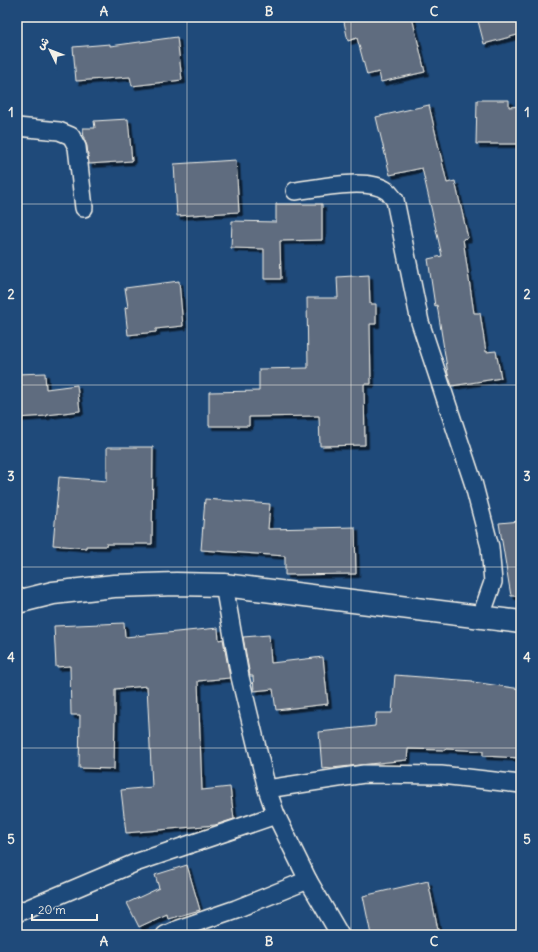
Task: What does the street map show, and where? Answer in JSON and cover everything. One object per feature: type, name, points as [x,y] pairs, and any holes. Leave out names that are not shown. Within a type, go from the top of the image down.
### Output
[{"type":"main road","points":[[21,598],[114,586],[224,584],[521,622]]},
{"type":"street","points":[[17,127],[59,131],[71,136],[77,147],[84,208]]},
{"type":"street","points":[[295,191],[353,184],[373,185],[386,190],[395,200],[420,322],[473,482],[490,547],[493,582],[481,616]]},
{"type":"street","points":[[224,584],[240,677],[267,789],[276,815],[308,880],[340,935]]},
{"type":"street","points":[[267,789],[364,774],[441,775],[521,784]]},
{"type":"street","points":[[17,914],[135,863],[276,815]]},
{"type":"street","points":[[165,935],[236,909],[308,880]]},
{"type":"building","points":[[343,17],[412,17],[425,72],[381,82],[379,72],[367,75],[357,38],[348,41]]},
{"type":"building","points":[[477,17],[521,17],[521,34],[484,44]]},
{"type":"building","points":[[177,37],[182,80],[132,86],[130,77],[76,81],[73,47],[110,44],[110,46]]},
{"type":"building","points":[[477,100],[509,100],[509,107],[521,106],[521,144],[476,144]]},
{"type":"building","points":[[429,105],[447,183],[455,181],[468,238],[463,239],[474,313],[480,313],[486,352],[496,351],[501,378],[452,386],[448,374],[437,305],[435,306],[428,259],[442,256],[422,168],[390,175],[376,117]]},
{"type":"building","points":[[128,119],[132,161],[89,164],[83,128],[95,128],[94,121]]},
{"type":"building","points":[[236,160],[239,212],[177,216],[174,164]]},
{"type":"building","points":[[276,204],[322,204],[322,240],[280,241],[281,279],[264,279],[264,249],[231,248],[232,221],[276,222]]},
{"type":"building","points":[[369,275],[370,304],[376,304],[376,324],[370,324],[371,384],[364,384],[365,445],[320,446],[319,416],[249,417],[249,426],[209,426],[209,392],[259,391],[259,369],[308,368],[307,298],[338,298],[337,277]]},
{"type":"building","points":[[179,281],[183,326],[156,329],[156,332],[128,335],[125,308],[128,307],[125,288]]},
{"type":"building","points":[[45,373],[46,389],[77,385],[80,411],[47,416],[17,418],[17,374]]},
{"type":"building","points":[[107,447],[153,447],[152,544],[106,544],[106,546],[86,546],[86,548],[53,545],[59,477],[107,481]]},
{"type":"building","points":[[205,499],[270,504],[268,529],[355,527],[356,574],[285,575],[285,556],[201,550]]},
{"type":"building","points":[[521,521],[521,596],[511,596],[499,523]]},
{"type":"building","points":[[124,623],[125,637],[218,628],[219,640],[223,639],[230,678],[198,681],[202,790],[230,787],[234,819],[215,825],[126,833],[121,790],[152,787],[147,686],[115,689],[114,769],[79,768],[80,715],[71,715],[70,666],[56,667],[54,626]]},
{"type":"building","points":[[269,635],[271,663],[323,657],[328,704],[276,710],[273,689],[254,691],[253,676],[250,676],[243,637]]},
{"type":"building","points":[[395,675],[473,681],[521,689],[521,758],[483,756],[483,751],[408,749],[407,760],[322,769],[319,732],[375,726],[376,713],[392,713]]},
{"type":"building","points":[[187,865],[200,910],[168,919],[167,914],[139,927],[127,903],[159,888],[155,875]]},
{"type":"building","points":[[428,881],[439,935],[371,935],[363,896]]}]
